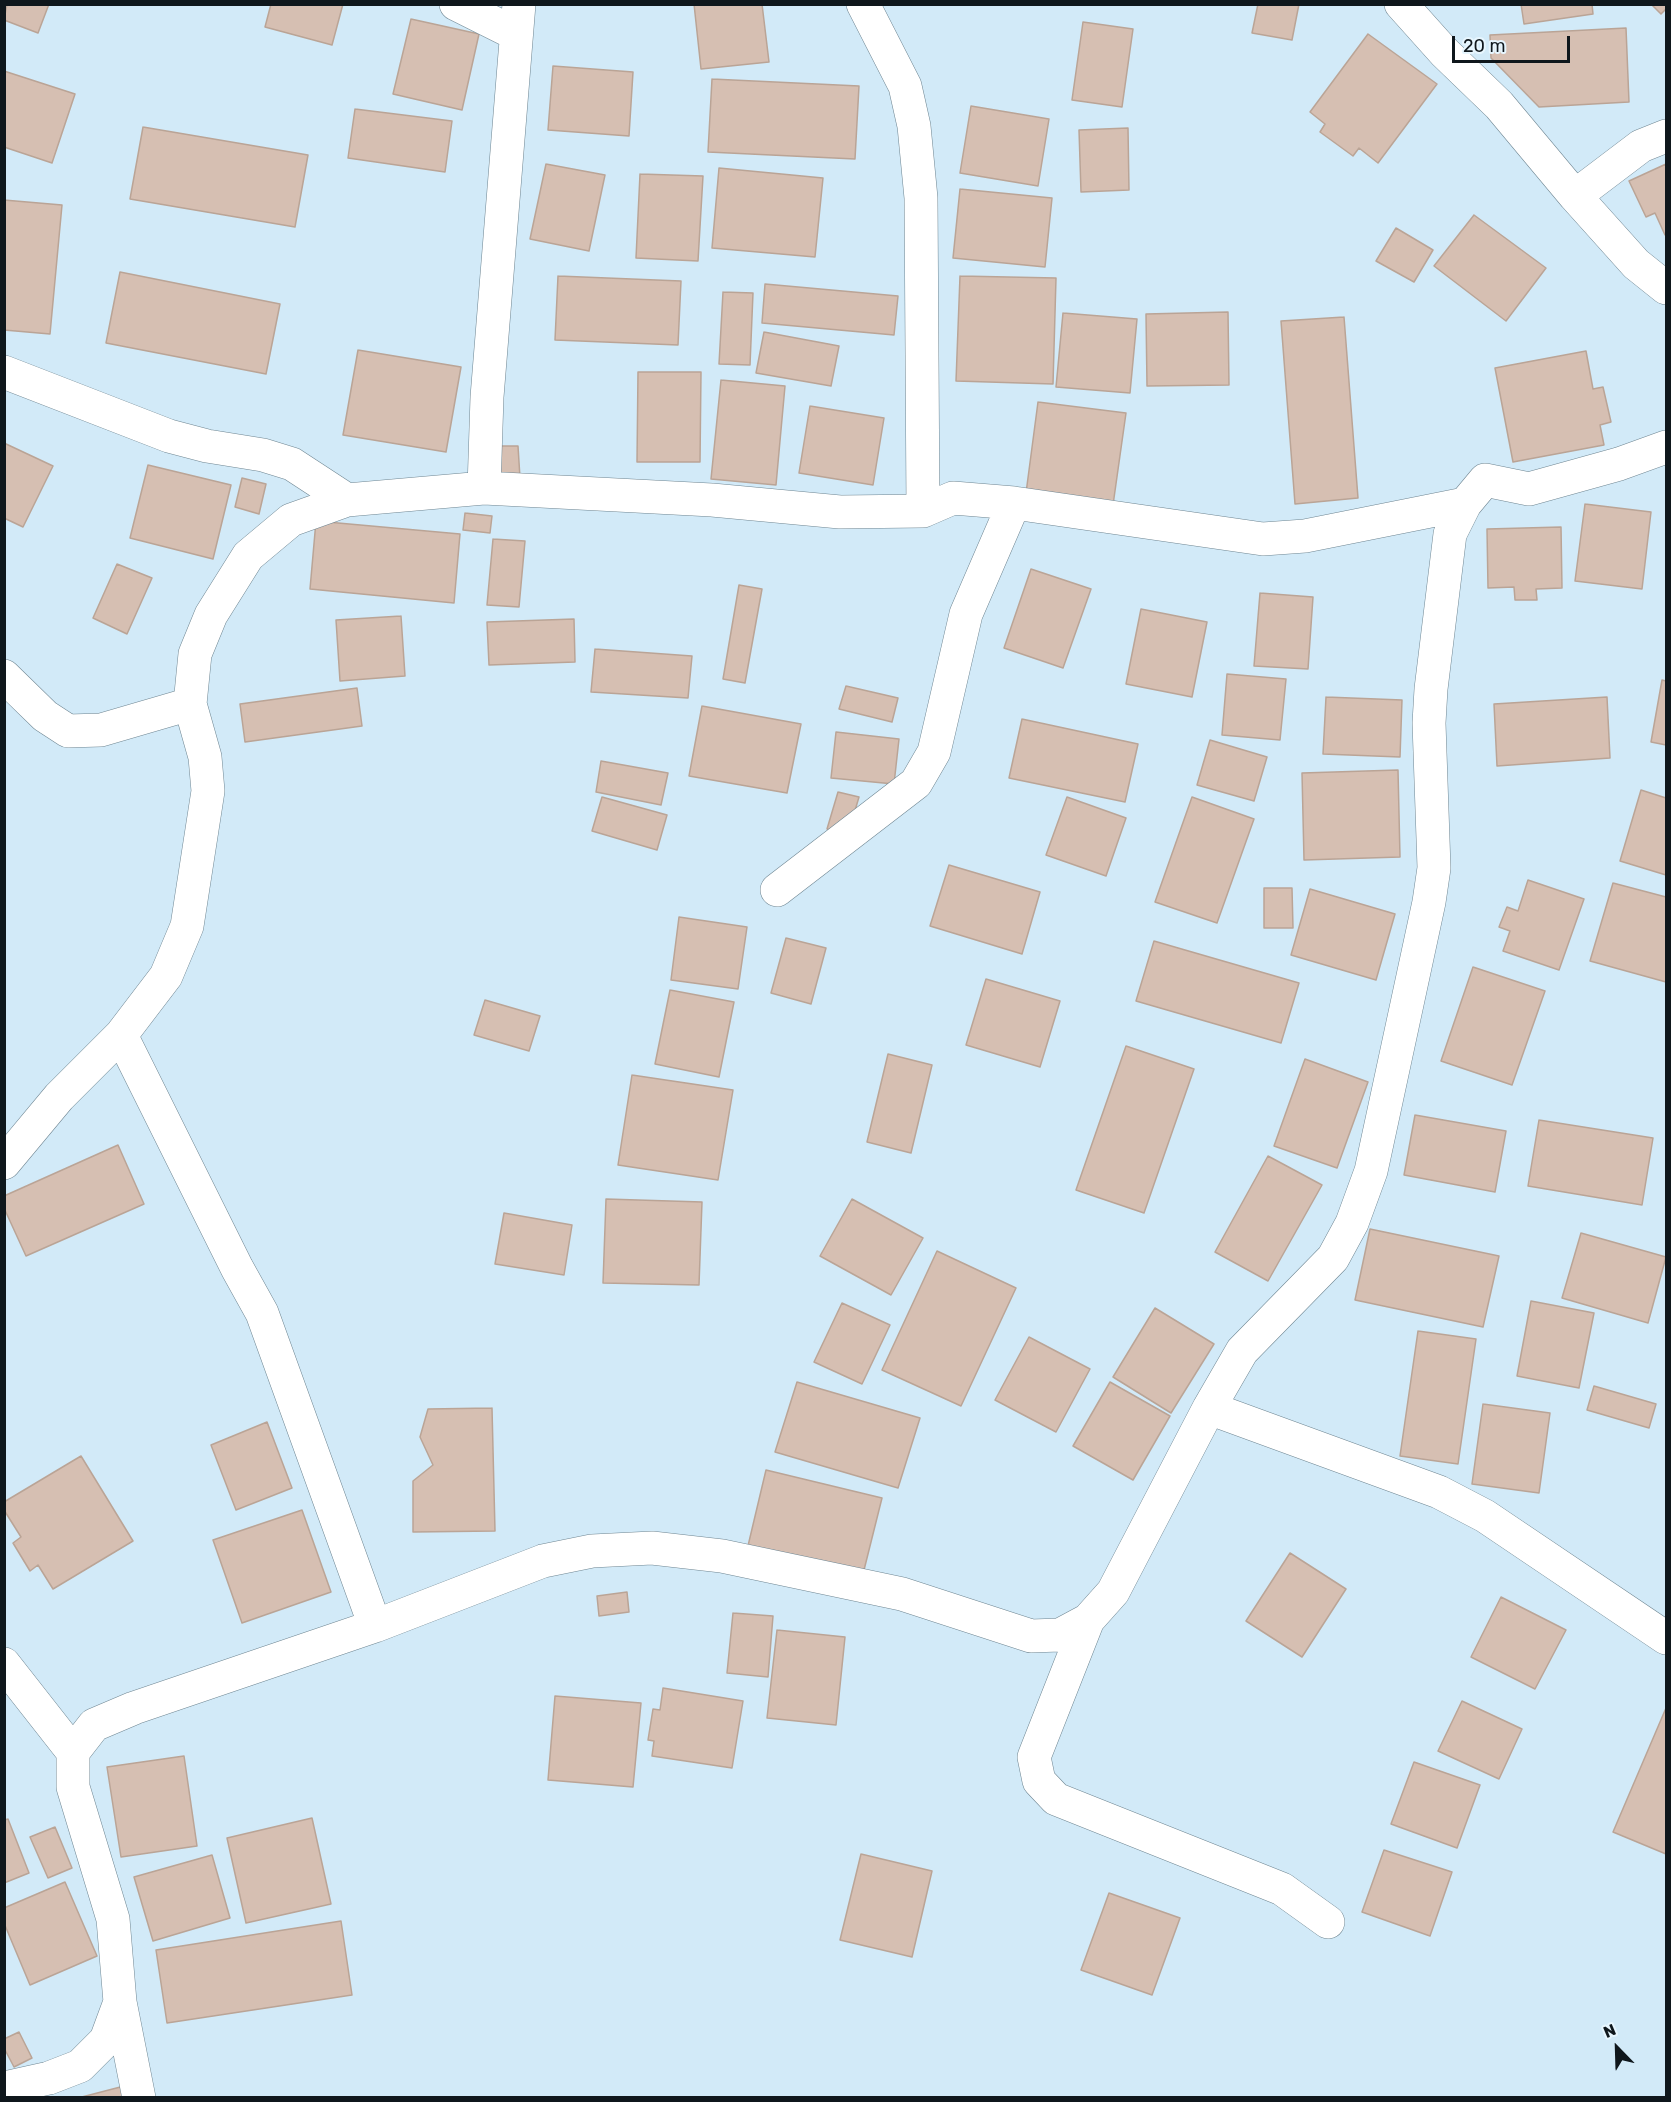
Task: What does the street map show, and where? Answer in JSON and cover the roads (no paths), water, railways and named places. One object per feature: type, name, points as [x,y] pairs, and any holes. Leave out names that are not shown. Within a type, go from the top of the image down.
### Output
[{"type":"street","points":[[456,4],[517,19],[487,397],[484,488]]},
{"type":"street","points":[[863,4],[905,86],[914,126],[921,198],[922,511]]},
{"type":"street","points":[[1401,4],[1444,52],[1498,105],[1636,264],[1666,288]]},
{"type":"street","points":[[1575,196],[1641,146],[1666,136]]},
{"type":"street","points":[[4,372],[169,436],[207,446],[263,455],[292,464],[347,500]]},
{"type":"street","points":[[140,2097],[120,2002],[113,1918],[73,1787],[73,1752],[94,1725],[134,1708],[375,1626],[543,1561],[592,1551],[652,1548],[722,1556],[902,1594],[1030,1636],[1060,1635],[1088,1620],[1113,1592],[1209,1408],[1242,1351],[1333,1258],[1352,1223],[1371,1171],[1429,902],[1434,868],[1429,723],[1450,534],[1465,504],[1485,480],[1529,489],[1619,464],[1666,447]]},
{"type":"street","points":[[4,1163],[59,1097],[121,1035],[166,976],[187,926],[208,791],[205,757],[190,704],[195,654],[211,615],[248,556],[291,520],[347,500],[484,488],[712,500],[840,512],[922,511],[953,498],[1014,503],[1263,539],[1305,536],[1465,504]]},
{"type":"street","points":[[777,890],[916,783],[934,752],[966,614],[1014,503]]},
{"type":"street","points":[[4,676],[45,716],[68,730],[101,730],[190,704]]},
{"type":"street","points":[[121,1035],[237,1268],[262,1313],[375,1626]]},
{"type":"street","points":[[1209,1408],[1439,1492],[1485,1516],[1666,1638]]},
{"type":"street","points":[[1088,1620],[1034,1757],[1039,1781],[1056,1798],[1282,1889],[1328,1922]]},
{"type":"street","points":[[4,1664],[73,1752]]},
{"type":"street","points":[[4,2088],[49,2078],[80,2066],[106,2040],[120,2002]]}]
